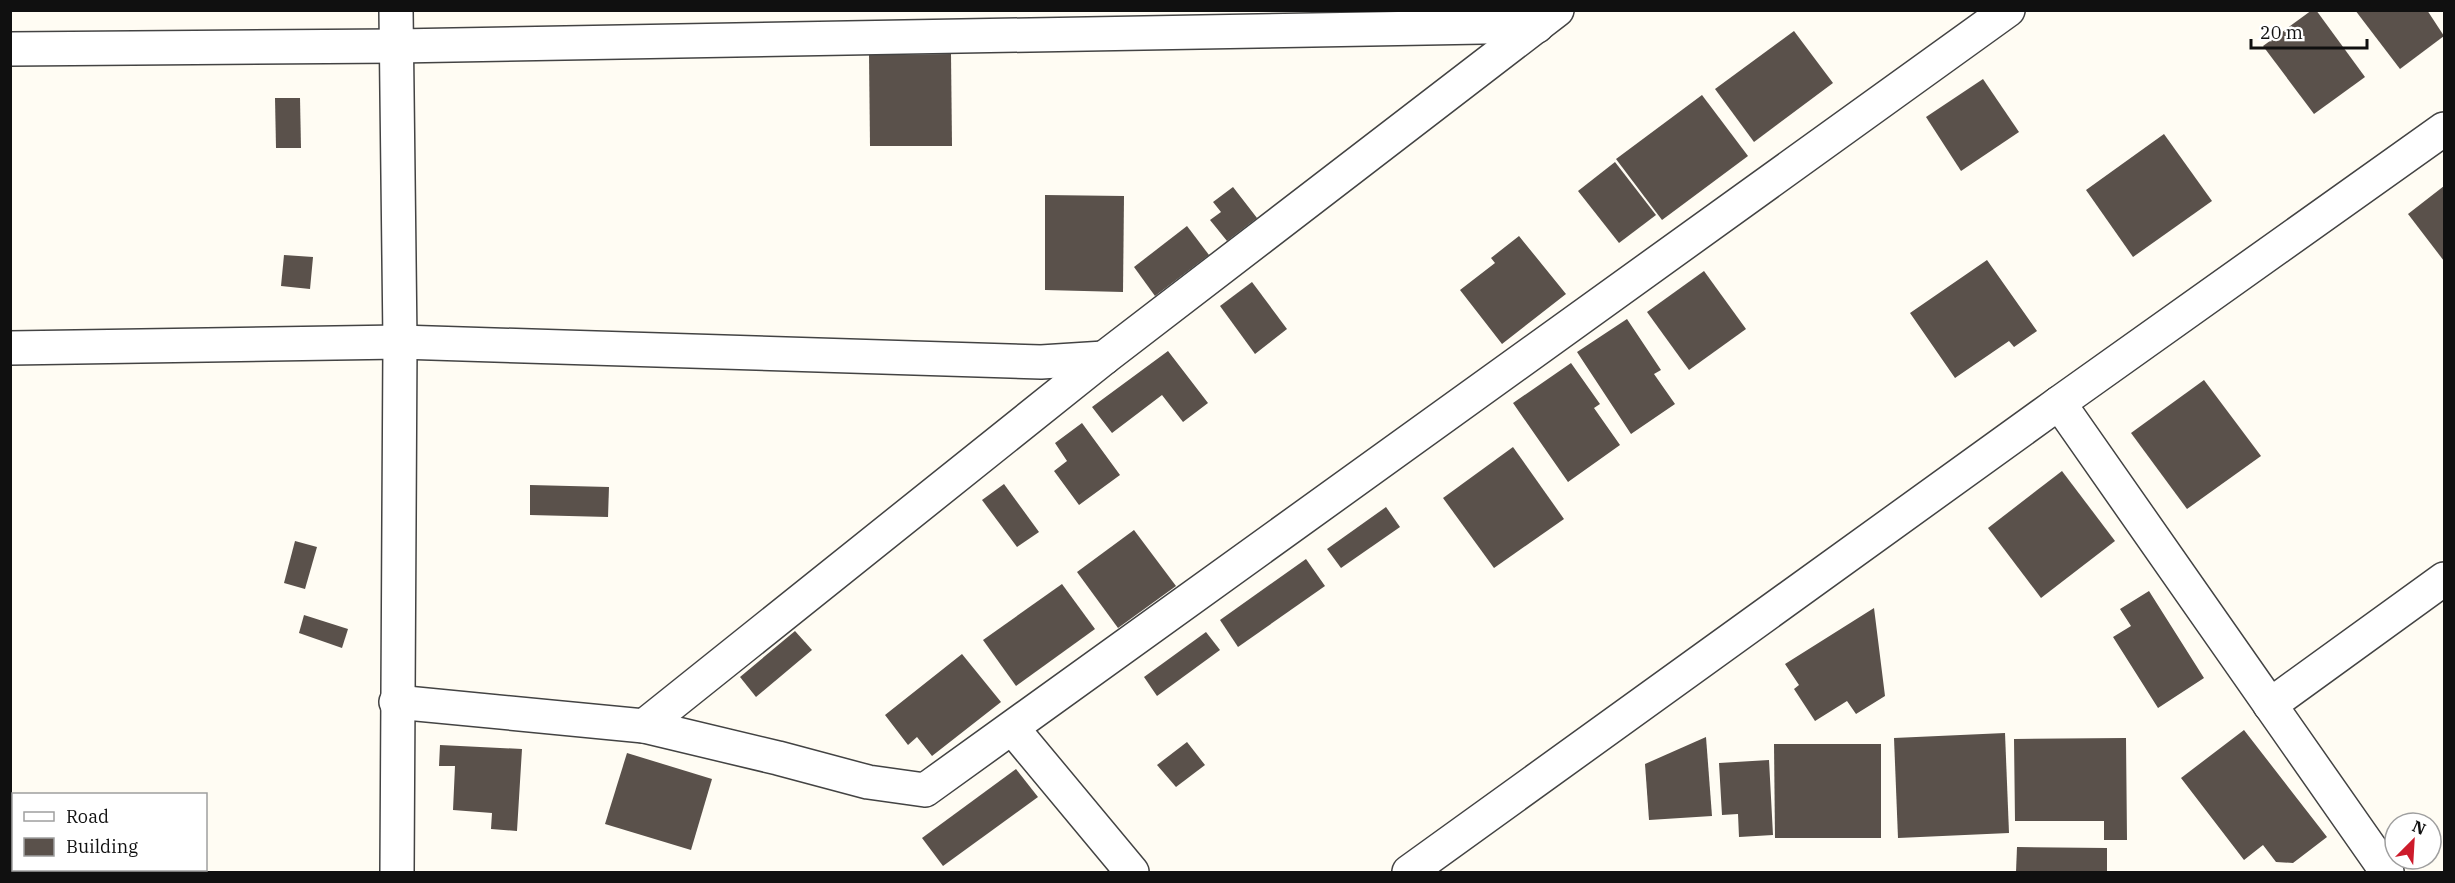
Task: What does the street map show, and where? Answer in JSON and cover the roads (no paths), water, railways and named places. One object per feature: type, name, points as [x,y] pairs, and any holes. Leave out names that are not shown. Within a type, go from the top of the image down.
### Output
[{"type":"street","points":[[396,10],[400,342],[396,702],[397,873]]},
{"type":"street","points":[[396,702],[644,726],[867,782],[925,790],[1013,729],[2008,10]]},
{"type":"street","points":[[10,49],[397,46],[1547,18]]},
{"type":"street","points":[[644,726],[1104,358],[1547,18]]},
{"type":"street","points":[[1408,873],[2059,403],[2445,129]]},
{"type":"street","points":[[10,348],[400,342],[1041,362],[1104,358]]},
{"type":"street","points":[[2059,403],[2387,873]]},
{"type":"street","points":[[2270,705],[2445,579]]},
{"type":"street","points":[[1013,729],[1132,873]]}]
